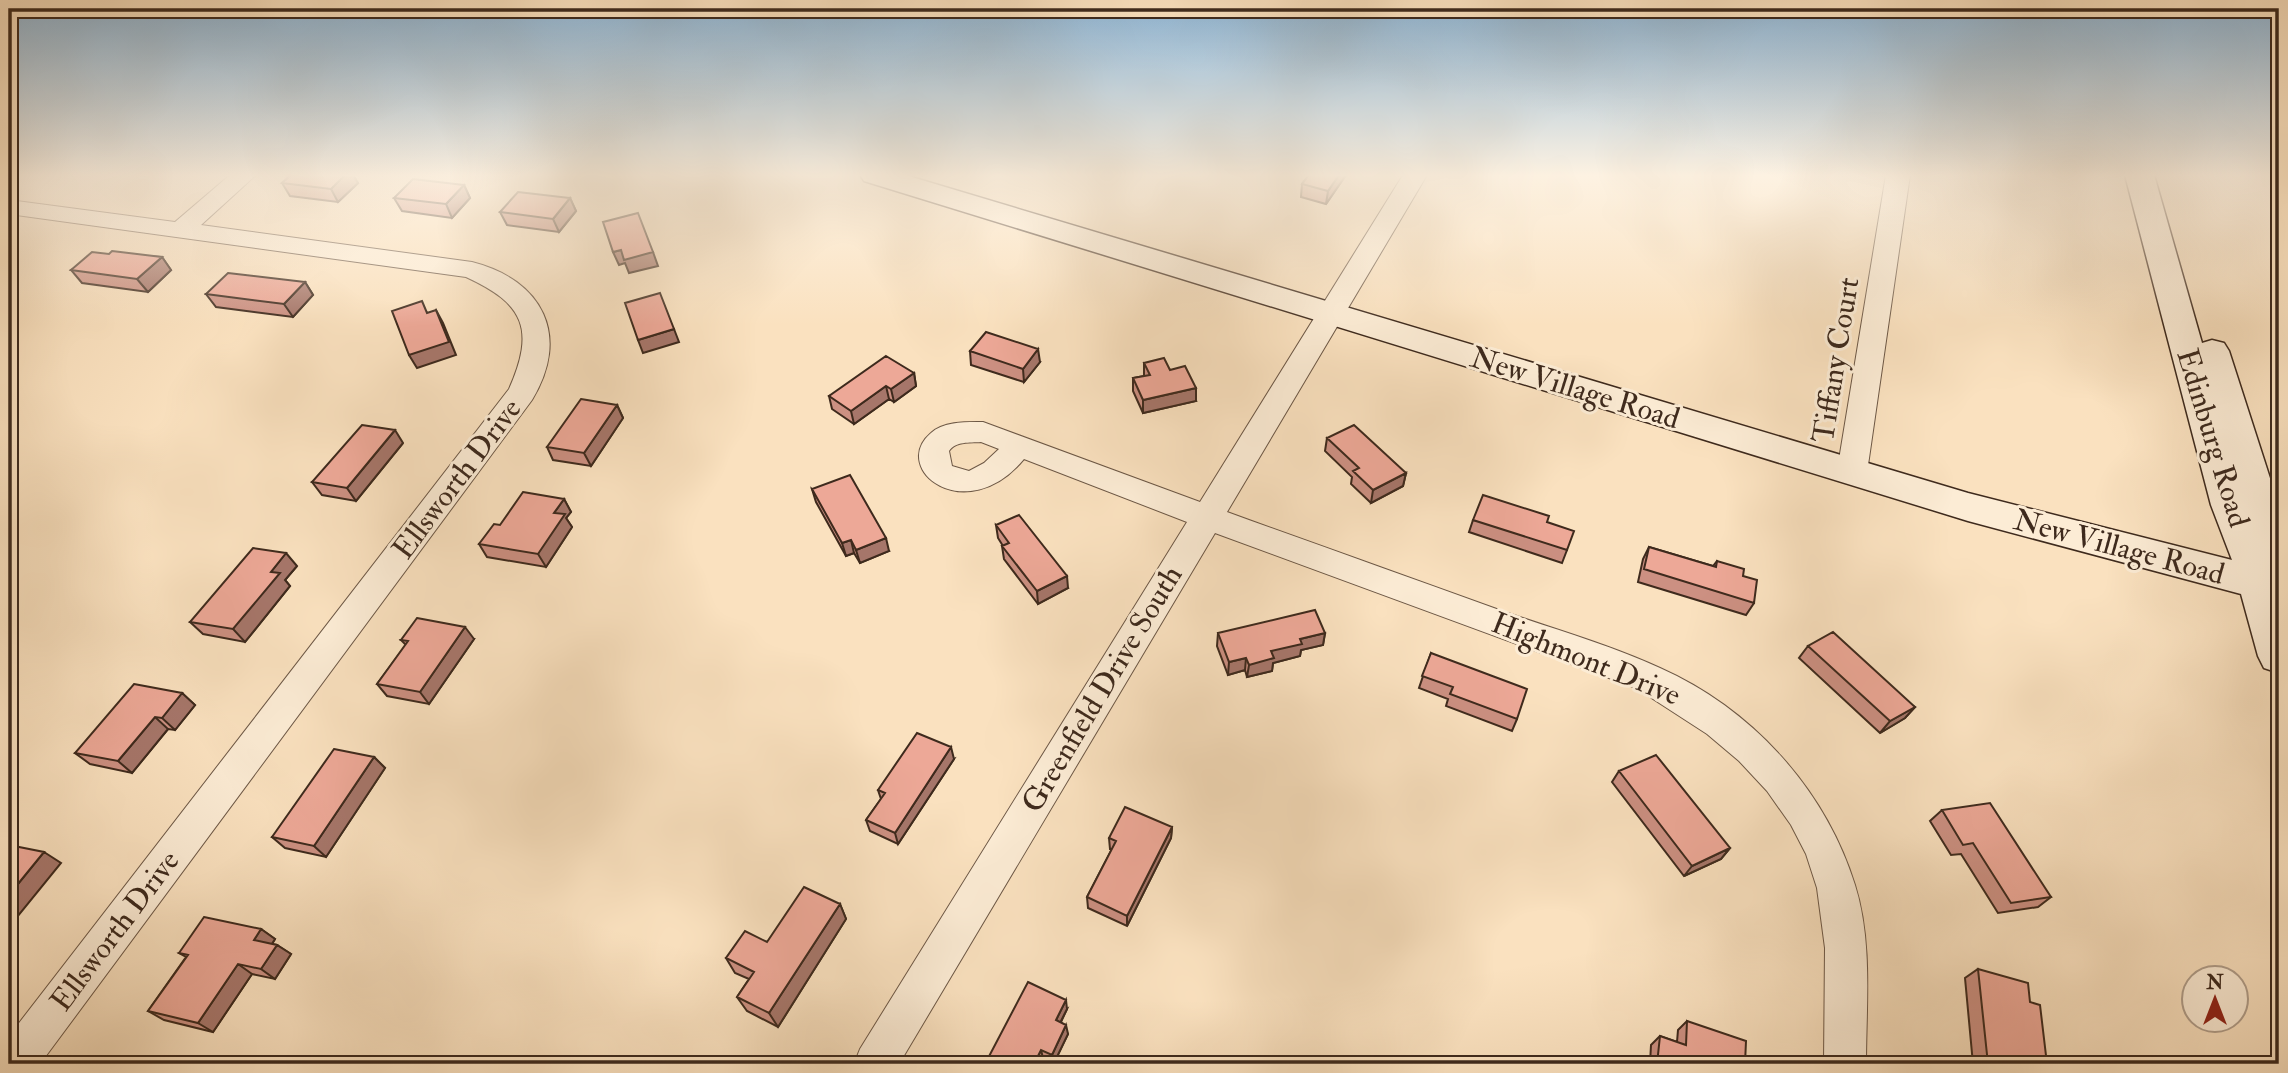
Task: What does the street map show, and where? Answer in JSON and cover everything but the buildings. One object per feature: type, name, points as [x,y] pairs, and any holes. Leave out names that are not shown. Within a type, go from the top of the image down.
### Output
[{"type":"main road","name":"New Village Road","points":[[1050,225],[1335,306],[1854,462],[1968,507],[2267,573]]},
{"type":"main road","name":"New Village Road","points":[[1086,225],[1335,306]]},
{"type":"main road","name":"Edinburg Road","points":[[2153,225],[2178,323],[2231,505],[2267,573]]},
{"type":"main road","name":"Edinburg Road","points":[[2177,225],[2205,328],[2259,499],[2258,530],[2279,656]]},
{"type":"main road","points":[[2254,484],[2279,513]]},
{"type":"street","name":"Ellsworth Drive","points":[[14,1064],[522,393],[534,368],[538,345],[536,325],[527,306],[513,290],[472,270],[152,225]]},
{"type":"street","points":[[181,229],[186,225]]},
{"type":"street","name":"Greenfield Drive South","points":[[875,1064],[1384,225]]},
{"type":"street","name":"Tiffany Court","points":[[1854,462],[1890,225]]},
{"type":"street","name":"Highmont Drive","points":[[1018,447],[1648,678],[1692,701],[1735,733],[1765,762],[1794,798],[1819,841],[1836,888],[1844,931],[1845,1064]]}]
